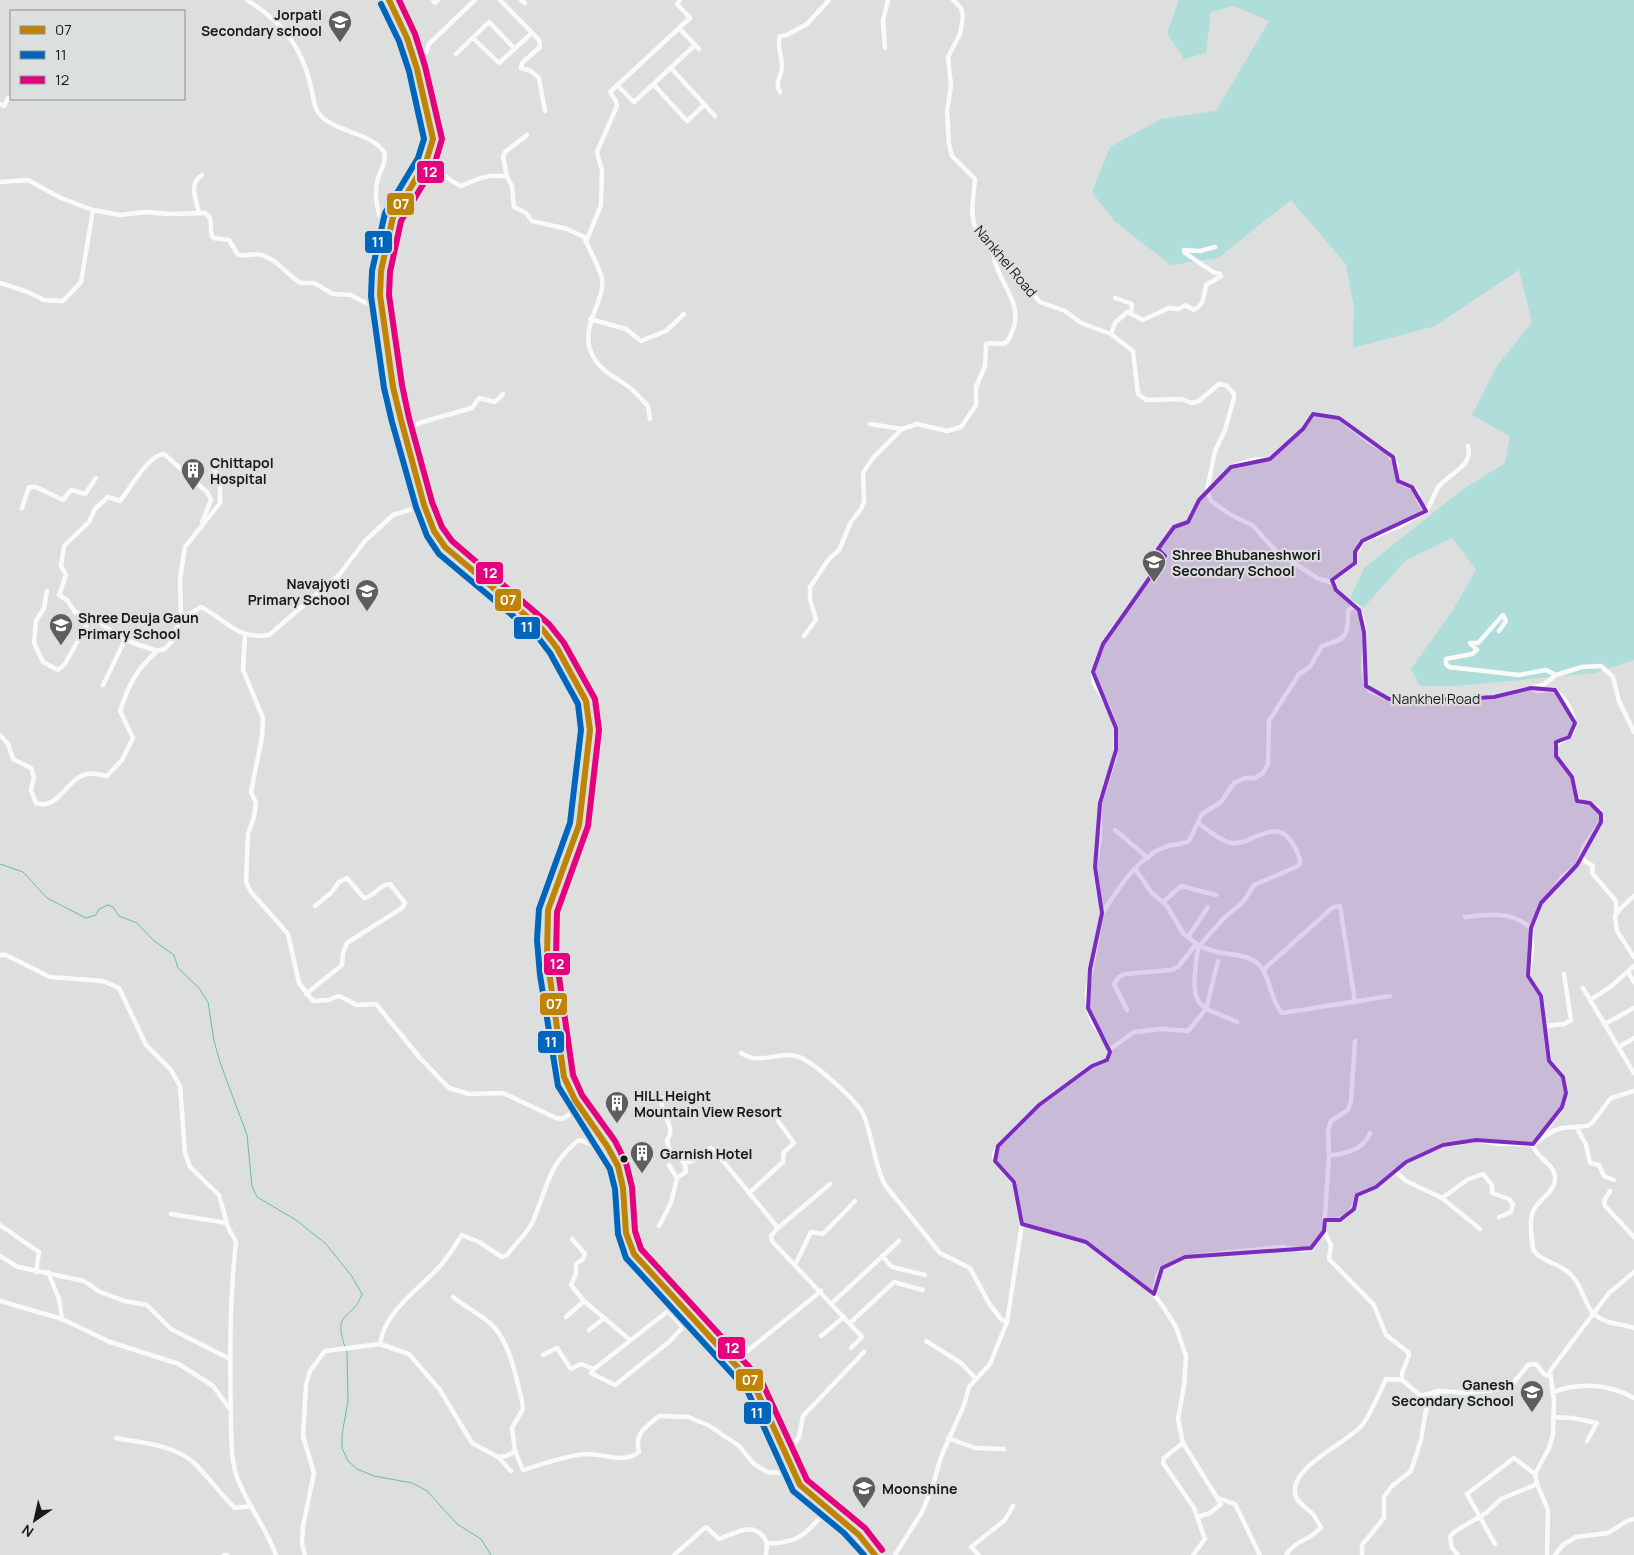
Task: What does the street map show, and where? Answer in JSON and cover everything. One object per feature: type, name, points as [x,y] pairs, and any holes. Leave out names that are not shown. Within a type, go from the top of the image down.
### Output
[{"type":"highway","points":[[389,0],[407,38],[418,73],[433,139],[422,167],[393,217],[388,233],[380,280],[393,387],[424,505],[434,531],[445,547],[548,635],[588,707],[590,730],[579,825],[576,838],[550,902],[546,931],[564,1071],[569,1089],[614,1157],[623,1183],[625,1231],[629,1246],[643,1265],[734,1362],[757,1390],[794,1474],[808,1494],[851,1525],[875,1555]]},
{"type":"street","points":[[247,0],[270,14],[293,42],[305,68],[316,108],[321,116],[336,126],[374,142],[384,152],[385,159],[376,191],[380,222],[388,233]]},
{"type":"street","points":[[433,0],[436,3],[438,0]]},
{"type":"street","points":[[418,73],[428,44],[475,0]]},
{"type":"street","points":[[500,0],[541,45],[522,62],[521,68],[531,71],[539,78],[545,111]]},
{"type":"street","points":[[586,242],[601,205],[602,171],[597,152],[617,106],[610,92],[690,18],[677,4],[680,0]]},
{"type":"street","points":[[780,92],[777,88],[782,67],[779,38],[807,24],[829,0]]},
{"type":"street","points":[[884,48],[883,21],[888,0]]},
{"type":"street","name":"Nankhel Road","points":[[953,0],[961,8],[962,16],[960,34],[948,57],[951,86],[947,112],[949,144],[952,156],[975,180],[972,220],[976,230],[1040,302],[1065,310],[1081,324],[1111,334],[1133,351],[1138,394],[1146,400],[1181,399],[1192,403],[1199,401],[1219,384],[1226,385],[1234,394],[1225,430],[1215,450],[1207,493],[1211,501],[1231,515],[1252,525],[1277,552],[1317,578],[1333,583],[1336,590],[1359,610],[1364,632],[1362,655],[1366,686],[1378,696],[1389,699],[1494,697],[1543,685],[1556,675],[1582,667],[1600,666],[1613,677],[1618,701],[1634,732]]},
{"type":"street","points":[[456,54],[489,22],[514,48]]},
{"type":"street","points":[[679,28],[699,50]]},
{"type":"street","points":[[473,38],[498,64],[532,33]]},
{"type":"street","points":[[618,85],[634,102],[695,45]]},
{"type":"street","points":[[671,68],[715,116]]},
{"type":"street","points":[[654,84],[687,121],[704,105]]},
{"type":"street","points":[[0,104],[4,106],[8,98],[10,98]]},
{"type":"street","points":[[527,135],[505,152],[503,157],[507,177],[512,186],[514,207],[526,213],[532,221],[567,229],[581,235],[586,242],[602,279],[602,290],[590,319],[589,337],[593,357],[615,380],[629,387],[648,406],[650,419]]},
{"type":"street","points":[[422,167],[436,169],[446,174],[452,182],[461,186],[495,174],[507,177]]},
{"type":"street","points":[[199,213],[193,186],[194,181],[202,175]]},
{"type":"street","points":[[0,182],[28,180],[61,198],[93,210],[120,215],[146,212],[170,214],[205,213],[210,217],[214,238],[229,240],[238,255],[264,256],[282,266],[301,283],[314,283],[333,294],[351,295],[375,308],[377,320],[385,328]]},
{"type":"street","points":[[0,283],[28,292],[44,300],[63,301],[81,282],[93,210]]},
{"type":"street","points":[[1111,334],[1115,322],[1124,314],[1131,313],[1144,320],[1169,308],[1179,309],[1186,305],[1194,310],[1197,309],[1203,301],[1206,285],[1221,276],[1185,253],[1184,250],[1200,251],[1215,248]]},
{"type":"street","points":[[870,424],[902,429],[918,424],[954,431],[961,427],[974,409],[976,387],[986,360],[986,344],[1008,341],[1015,328],[1016,305],[994,263],[992,249]]},
{"type":"street","points":[[1115,298],[1132,304],[1131,313]]},
{"type":"street","points":[[590,319],[626,329],[641,341],[666,331],[684,314]]},
{"type":"street","points":[[405,434],[419,423],[472,408],[479,398],[495,402],[503,394]]},
{"type":"street","points":[[896,1555],[922,1512],[934,1484],[948,1438],[964,1405],[969,1387],[990,1364],[1007,1322],[1015,1285],[1022,1224],[1014,1182],[995,1161],[994,1155],[998,1146],[1039,1105],[1084,1072],[1107,1060],[1109,1050],[1092,1021],[1088,1008],[1090,969],[1102,913],[1095,867],[1100,838],[1100,803],[1115,757],[1116,728],[1109,708],[1094,683],[1093,672],[1107,637],[1166,556],[1158,549],[1174,527],[1188,522],[1199,500],[1231,467],[1252,460],[1270,460],[1303,430],[1313,414],[1327,418],[1339,418],[1369,442],[1386,451],[1397,465],[1396,474],[1398,481],[1404,486],[1412,487],[1418,494],[1418,500],[1426,510]]},
{"type":"street","points":[[804,636],[816,620],[810,600],[810,587],[829,559],[839,550],[851,522],[862,509],[864,501],[863,473],[873,458],[902,429]]},
{"type":"street","points":[[1333,583],[1335,578],[1356,563],[1356,553],[1360,542],[1398,527],[1426,510],[1434,501],[1436,491],[1467,460],[1470,453],[1468,446]]},
{"type":"street","points":[[157,651],[125,640],[91,617],[75,612],[67,600],[59,595],[66,575],[61,566],[64,546],[89,522],[95,509],[108,497],[120,501],[148,462],[160,454],[164,454],[208,492],[211,500],[202,524]]},
{"type":"street","points":[[0,735],[8,744],[13,759],[31,768],[34,777],[31,790],[36,803],[45,806],[52,803],[78,777],[89,773],[107,776],[122,760],[132,738],[120,710],[127,689],[138,668],[157,651],[165,649],[173,640],[182,615],[180,579],[184,566],[185,547],[202,524],[214,513],[220,503],[220,485],[212,463]]},
{"type":"street","points":[[22,508],[29,486],[36,487],[63,500],[71,490],[85,494],[96,478]]},
{"type":"street","points":[[182,615],[188,615],[201,607],[244,635],[256,637],[269,635],[338,575],[365,541],[393,515],[424,505]]},
{"type":"street","points":[[46,591],[44,608],[34,630],[34,643],[43,662],[58,670],[60,669],[91,617]]},
{"type":"street","points":[[1102,913],[1121,884],[1148,858],[1163,848],[1189,841],[1202,814],[1221,802],[1234,783],[1245,778],[1255,778],[1263,773],[1268,764],[1270,721],[1299,674],[1310,667],[1322,646],[1339,641],[1346,636],[1349,627],[1348,610],[1354,607]]},
{"type":"street","points":[[1499,631],[1506,621],[1503,615],[1478,644],[1470,643],[1477,650],[1472,654],[1446,659],[1446,664],[1449,667],[1519,675],[1546,670],[1556,675]]},
{"type":"street","points":[[244,635],[243,670],[263,718],[262,737],[251,792],[256,802],[254,817],[248,834],[246,882],[251,892],[288,934],[300,983],[306,994],[313,1001],[328,1000],[339,996],[357,1005],[376,1004],[420,1058],[448,1088],[458,1093],[502,1093],[556,1118],[562,1119],[570,1114]]},
{"type":"street","points":[[103,685],[125,640]]},
{"type":"street","points":[[1325,1220],[1340,1220],[1354,1209],[1358,1194],[1376,1187],[1406,1162],[1443,1145],[1476,1140],[1499,1144],[1534,1144],[1562,1107],[1566,1092],[1563,1077],[1549,1061],[1541,996],[1528,976],[1532,950],[1531,928],[1541,903],[1555,889],[1562,877],[1573,870],[1587,841],[1601,822],[1601,814],[1597,808],[1581,802],[1576,797],[1572,777],[1556,756],[1556,745],[1572,732],[1575,723],[1572,712],[1555,690],[1536,691],[1531,688]]},
{"type":"street","points":[[1127,1010],[1114,984],[1119,976],[1171,970],[1178,967],[1225,917],[1243,902],[1254,884],[1300,864],[1301,860],[1289,838],[1275,832],[1257,834],[1238,843],[1230,843],[1198,823]]},
{"type":"street","points":[[1115,830],[1148,858]]},
{"type":"street","points":[[1580,858],[1592,865],[1592,872],[1616,901],[1617,931],[1634,957]]},
{"type":"street","points":[[1136,870],[1151,892],[1163,902],[1177,925],[1188,938],[1198,945],[1219,952],[1242,954],[1263,970],[1269,991],[1282,1013],[1390,996]]},
{"type":"street","points":[[306,994],[342,965],[343,953],[347,943],[402,908],[405,903],[390,884],[384,885],[367,898],[362,896],[347,878],[338,882],[332,892],[314,906]]},
{"type":"street","points":[[1163,902],[1181,886],[1216,895]]},
{"type":"street","points":[[1616,912],[1634,896]]},
{"type":"street","points":[[1263,970],[1332,908],[1340,906],[1355,1002]]},
{"type":"street","points":[[1188,938],[1208,907]]},
{"type":"street","points":[[1466,916],[1492,913],[1509,916],[1524,922],[1531,928]]},
{"type":"street","points":[[1198,945],[1193,991],[1197,1000],[1206,1009],[1236,1022]]},
{"type":"street","points":[[0,955],[6,955],[50,977],[103,981],[119,988],[146,1045],[171,1070],[180,1086],[185,1153],[190,1167],[220,1194],[227,1224],[236,1242],[230,1359],[232,1456],[237,1478],[253,1514],[266,1529],[276,1555]]},
{"type":"street","points":[[1109,1050],[1134,1032],[1161,1029],[1188,1031],[1206,1009],[1218,961]]},
{"type":"street","points":[[1590,1000],[1609,988],[1634,966]]},
{"type":"street","points":[[1628,972],[1634,982]]},
{"type":"street","points":[[1546,1026],[1564,1024],[1571,1020],[1564,974]]},
{"type":"street","points":[[1583,988],[1634,1073]]},
{"type":"street","points":[[1605,1024],[1634,1008]]},
{"type":"street","points":[[1619,1047],[1634,1038]]},
{"type":"street","points":[[1355,1041],[1351,1102],[1348,1110],[1330,1122],[1327,1132],[1329,1155],[1324,1231],[1331,1245],[1329,1259],[1374,1305],[1386,1335],[1408,1352],[1410,1356],[1402,1372],[1402,1380]]},
{"type":"street","points":[[740,1053],[754,1058],[780,1055],[799,1056],[833,1081],[847,1095],[864,1116],[879,1173],[885,1185],[940,1253],[970,1268],[990,1304],[1002,1320],[1007,1322]]},
{"type":"street","points":[[1540,1138],[1562,1128],[1577,1128],[1592,1123],[1611,1098],[1634,1091]]},
{"type":"street","points":[[659,1226],[671,1203],[677,1178],[686,1172],[684,1163],[669,1149],[667,1140],[672,1130],[663,1113],[662,1098]]},
{"type":"street","points":[[749,1193],[783,1162],[784,1152],[794,1143],[778,1120]]},
{"type":"street","points":[[1577,1128],[1586,1146],[1591,1164],[1599,1165],[1604,1176],[1614,1180]]},
{"type":"street","points":[[1329,1155],[1342,1155],[1355,1149],[1367,1140],[1370,1133]]},
{"type":"street","points":[[380,1344],[390,1319],[442,1264],[462,1235],[479,1242],[502,1257],[507,1255],[533,1222],[546,1182],[566,1150],[580,1140],[592,1144],[614,1157]]},
{"type":"street","points":[[1534,1144],[1534,1149],[1552,1169],[1555,1178],[1554,1186],[1532,1215],[1532,1249],[1538,1256],[1554,1262],[1569,1272],[1580,1285],[1594,1314],[1609,1324],[1634,1328]]},
{"type":"street","points":[[684,1163],[692,1161],[710,1148],[714,1150],[778,1228]]},
{"type":"street","points":[[669,1165],[677,1178]]},
{"type":"street","points":[[1395,1170],[1406,1181],[1442,1198],[1480,1229]]},
{"type":"street","points":[[1442,1198],[1467,1180],[1483,1174],[1492,1185],[1492,1194],[1509,1199],[1513,1204],[1511,1212],[1498,1217]]},
{"type":"street","points":[[830,1184],[771,1236],[772,1241],[821,1291],[862,1337],[852,1348]]},
{"type":"street","points":[[1610,1191],[1604,1201],[1605,1206],[1634,1237]]},
{"type":"street","points":[[795,1265],[812,1232],[823,1234],[855,1202]]},
{"type":"street","points":[[171,1214],[227,1224]]},
{"type":"street","points":[[1022,1224],[1086,1242],[1154,1294],[1176,1327],[1186,1356],[1184,1386],[1178,1418],[1183,1443],[1221,1504],[1210,1513],[1198,1517]]},
{"type":"street","points":[[0,1225],[39,1252],[36,1272]]},
{"type":"street","points":[[1154,1294],[1157,1276],[1162,1268],[1185,1257],[1282,1247],[1303,1250],[1311,1248],[1324,1231]]},
{"type":"street","points":[[572,1239],[584,1254],[583,1259],[576,1264],[576,1274],[571,1285],[584,1301],[630,1340]]},
{"type":"street","points":[[832,1303],[899,1241]]},
{"type":"street","points":[[0,1256],[18,1267],[84,1281],[100,1292],[125,1301],[146,1305],[171,1329],[230,1359]]},
{"type":"street","points":[[882,1256],[892,1267],[925,1275]]},
{"type":"street","points":[[48,1272],[59,1299],[62,1319]]},
{"type":"street","points":[[1547,1555],[1548,1510],[1537,1484],[1535,1474],[1551,1442],[1554,1392],[1550,1376],[1552,1367],[1616,1286],[1634,1272]]},
{"type":"street","points":[[850,1323],[894,1282],[923,1290]]},
{"type":"street","points":[[734,1362],[821,1291]]},
{"type":"street","points":[[453,1297],[478,1313],[494,1327],[504,1340],[522,1401],[523,1409],[512,1428],[515,1451],[524,1470],[574,1455],[588,1454],[620,1459],[633,1457],[639,1452],[636,1442],[640,1431],[659,1416],[688,1417],[708,1425],[739,1446],[754,1464],[767,1472],[794,1474]]},
{"type":"street","points":[[0,1301],[62,1319],[110,1342],[180,1364],[213,1386],[230,1410]]},
{"type":"street","points":[[566,1317],[584,1301]]},
{"type":"street","points":[[683,1327],[668,1311],[590,1373],[615,1386],[669,1342],[683,1327],[688,1325],[702,1327]]},
{"type":"street","points":[[821,1336],[844,1317]]},
{"type":"street","points":[[589,1330],[604,1318]]},
{"type":"street","points":[[926,1341],[961,1363],[976,1378]]},
{"type":"street","points":[[305,1555],[302,1544],[303,1526],[314,1473],[303,1436],[308,1376],[325,1351],[380,1344],[409,1354],[440,1390],[472,1443],[498,1456],[511,1471]]},
{"type":"street","points":[[543,1355],[557,1348],[571,1369],[581,1364],[594,1368]]},
{"type":"street","points":[[786,1456],[799,1437],[803,1416],[864,1352]]},
{"type":"street","points":[[1286,1555],[1303,1538],[1317,1533],[1321,1527],[1314,1515],[1296,1498],[1295,1486],[1300,1476],[1313,1460],[1351,1437],[1363,1423],[1386,1379],[1402,1380],[1421,1396],[1439,1391],[1469,1393],[1509,1388],[1528,1366],[1536,1364],[1544,1374],[1550,1376]]},
{"type":"street","points":[[1554,1392],[1568,1386],[1591,1385],[1625,1393],[1634,1398]]},
{"type":"street","points":[[1362,1555],[1362,1545],[1384,1518],[1384,1497],[1392,1486],[1411,1471],[1421,1440],[1426,1410],[1439,1391]]},
{"type":"street","points":[[1553,1417],[1572,1418],[1597,1423],[1587,1442]]},
{"type":"street","points":[[116,1438],[167,1447],[182,1454],[198,1467],[235,1508],[250,1506]]},
{"type":"street","points":[[948,1438],[975,1448],[1004,1449]]},
{"type":"street","points":[[1183,1443],[1164,1458],[1163,1463],[1198,1517],[1205,1538],[1193,1555]]},
{"type":"street","points":[[498,1456],[507,1456],[515,1451]]},
{"type":"street","points":[[1495,1544],[1467,1497],[1470,1492],[1514,1458],[1535,1474]]},
{"type":"street","points":[[1458,1555],[1452,1548],[1450,1537],[1454,1532],[1479,1518],[1501,1499],[1537,1484]]},
{"type":"street","points":[[1218,1498],[1236,1504],[1260,1555]]},
{"type":"street","points":[[979,1555],[972,1548],[1005,1520],[1013,1506]]},
{"type":"street","points":[[767,1543],[781,1544],[806,1534],[828,1509]]},
{"type":"street","points":[[1555,1555],[1563,1545],[1576,1538],[1608,1533],[1627,1521],[1634,1519]]},
{"type":"street","points":[[674,1555],[706,1527],[719,1539],[749,1528],[758,1530],[763,1534],[767,1543],[766,1555]]},
{"type":"highlighted area","points":[[1313,414],[1339,418],[1393,457],[1398,481],[1412,487],[1426,511],[1362,541],[1355,552],[1355,563],[1332,580],[1336,590],[1359,610],[1364,632],[1366,686],[1389,699],[1494,697],[1531,688],[1555,690],[1575,723],[1569,737],[1556,742],[1556,756],[1572,777],[1577,801],[1590,803],[1601,814],[1601,822],[1577,865],[1541,903],[1531,928],[1528,976],[1541,996],[1549,1061],[1563,1077],[1566,1093],[1562,1107],[1533,1144],[1476,1140],[1443,1145],[1406,1162],[1376,1187],[1357,1195],[1354,1209],[1340,1220],[1325,1220],[1324,1231],[1311,1248],[1185,1257],[1162,1268],[1154,1294],[1086,1242],[1022,1224],[1014,1182],[995,1161],[998,1146],[1039,1105],[1092,1066],[1107,1060],[1110,1052],[1088,1008],[1090,969],[1102,913],[1095,867],[1100,803],[1116,750],[1116,728],[1093,672],[1103,644],[1165,556],[1158,549],[1174,527],[1188,522],[1199,500],[1231,467],[1270,459],[1303,429]]},
{"type":"shaded area","points":[[1179,0],[1634,0],[1634,660],[1594,673],[1456,686],[1420,686],[1411,669],[1453,610],[1476,570],[1452,538],[1406,560],[1364,607],[1350,599],[1364,568],[1462,490],[1505,463],[1510,436],[1472,415],[1497,366],[1532,322],[1519,270],[1435,326],[1353,348],[1354,308],[1346,264],[1291,200],[1218,258],[1171,265],[1114,221],[1092,192],[1110,147],[1161,119],[1216,111],[1269,21],[1234,6],[1211,12],[1206,53],[1184,59],[1167,33]]},
{"type":"waterway","points":[[0,864],[23,872],[47,898],[86,918],[96,915],[99,909],[108,905],[113,907],[119,916],[137,923],[153,940],[174,955],[178,968],[199,988],[208,1002],[214,1041],[220,1062],[247,1135],[252,1186],[257,1197],[296,1220],[325,1243],[351,1275],[362,1294],[358,1303],[342,1321],[341,1327],[345,1347]]},
{"type":"waterway","points":[[347,1351],[348,1401],[342,1435],[342,1448],[348,1461],[357,1469],[374,1476],[412,1483],[427,1491],[457,1524],[481,1539],[491,1555]]},
{"type":"transit line","name":"07","points":[[389,0],[407,38],[417,69],[433,139],[426,162],[393,217],[381,271],[380,295],[393,387],[424,505],[434,531],[445,547],[543,630],[557,648],[586,701],[590,730],[579,825],[548,910],[547,957],[564,1077],[575,1100],[607,1146],[618,1166],[623,1188],[626,1233],[634,1254],[754,1385],[800,1485],[859,1535],[875,1555]]},
{"type":"transit line","name":"12","points":[[399,0],[415,34],[425,66],[442,139],[434,166],[401,221],[390,272],[389,295],[402,385],[432,502],[442,527],[452,541],[549,624],[564,643],[595,699],[599,730],[588,826],[557,912],[556,956],[573,1075],[582,1095],[615,1141],[626,1163],[632,1187],[635,1231],[641,1249],[761,1380],[807,1480],[865,1528],[882,1550]]},
{"type":"transit line","name":"11","points":[[381,4],[399,41],[409,71],[424,139],[418,158],[385,213],[372,271],[371,296],[384,388],[392,422],[416,507],[427,536],[439,554],[537,636],[550,653],[578,704],[581,730],[570,823],[539,909],[537,940],[540,975],[558,1086],[610,1169],[615,1189],[618,1234],[626,1258],[747,1390],[793,1491],[844,1533],[864,1555]]},
{"type":"place","name":"Jorpati Secondary school","points":[[340,43]]},
{"type":"place","name":"Chittapol Hospital","points":[[193,491]]},
{"type":"place","name":"Shree Bhubaneshwori Secondary School","points":[[1154,583]]},
{"type":"place","name":"Navajyoti Primary School","points":[[367,612]]},
{"type":"place","name":"Shree Deuja Gaun Primary School","points":[[61,646]]},
{"type":"place","name":"HILL Height Mountain View Resort","points":[[617,1124]]},
{"type":"place","name":"Garnish Hotel","points":[[642,1174]]},
{"type":"place","name":"Ganesh Secondary School","points":[[1532,1413]]},
{"type":"place","name":"Moonshine","points":[[864,1509]]}]
